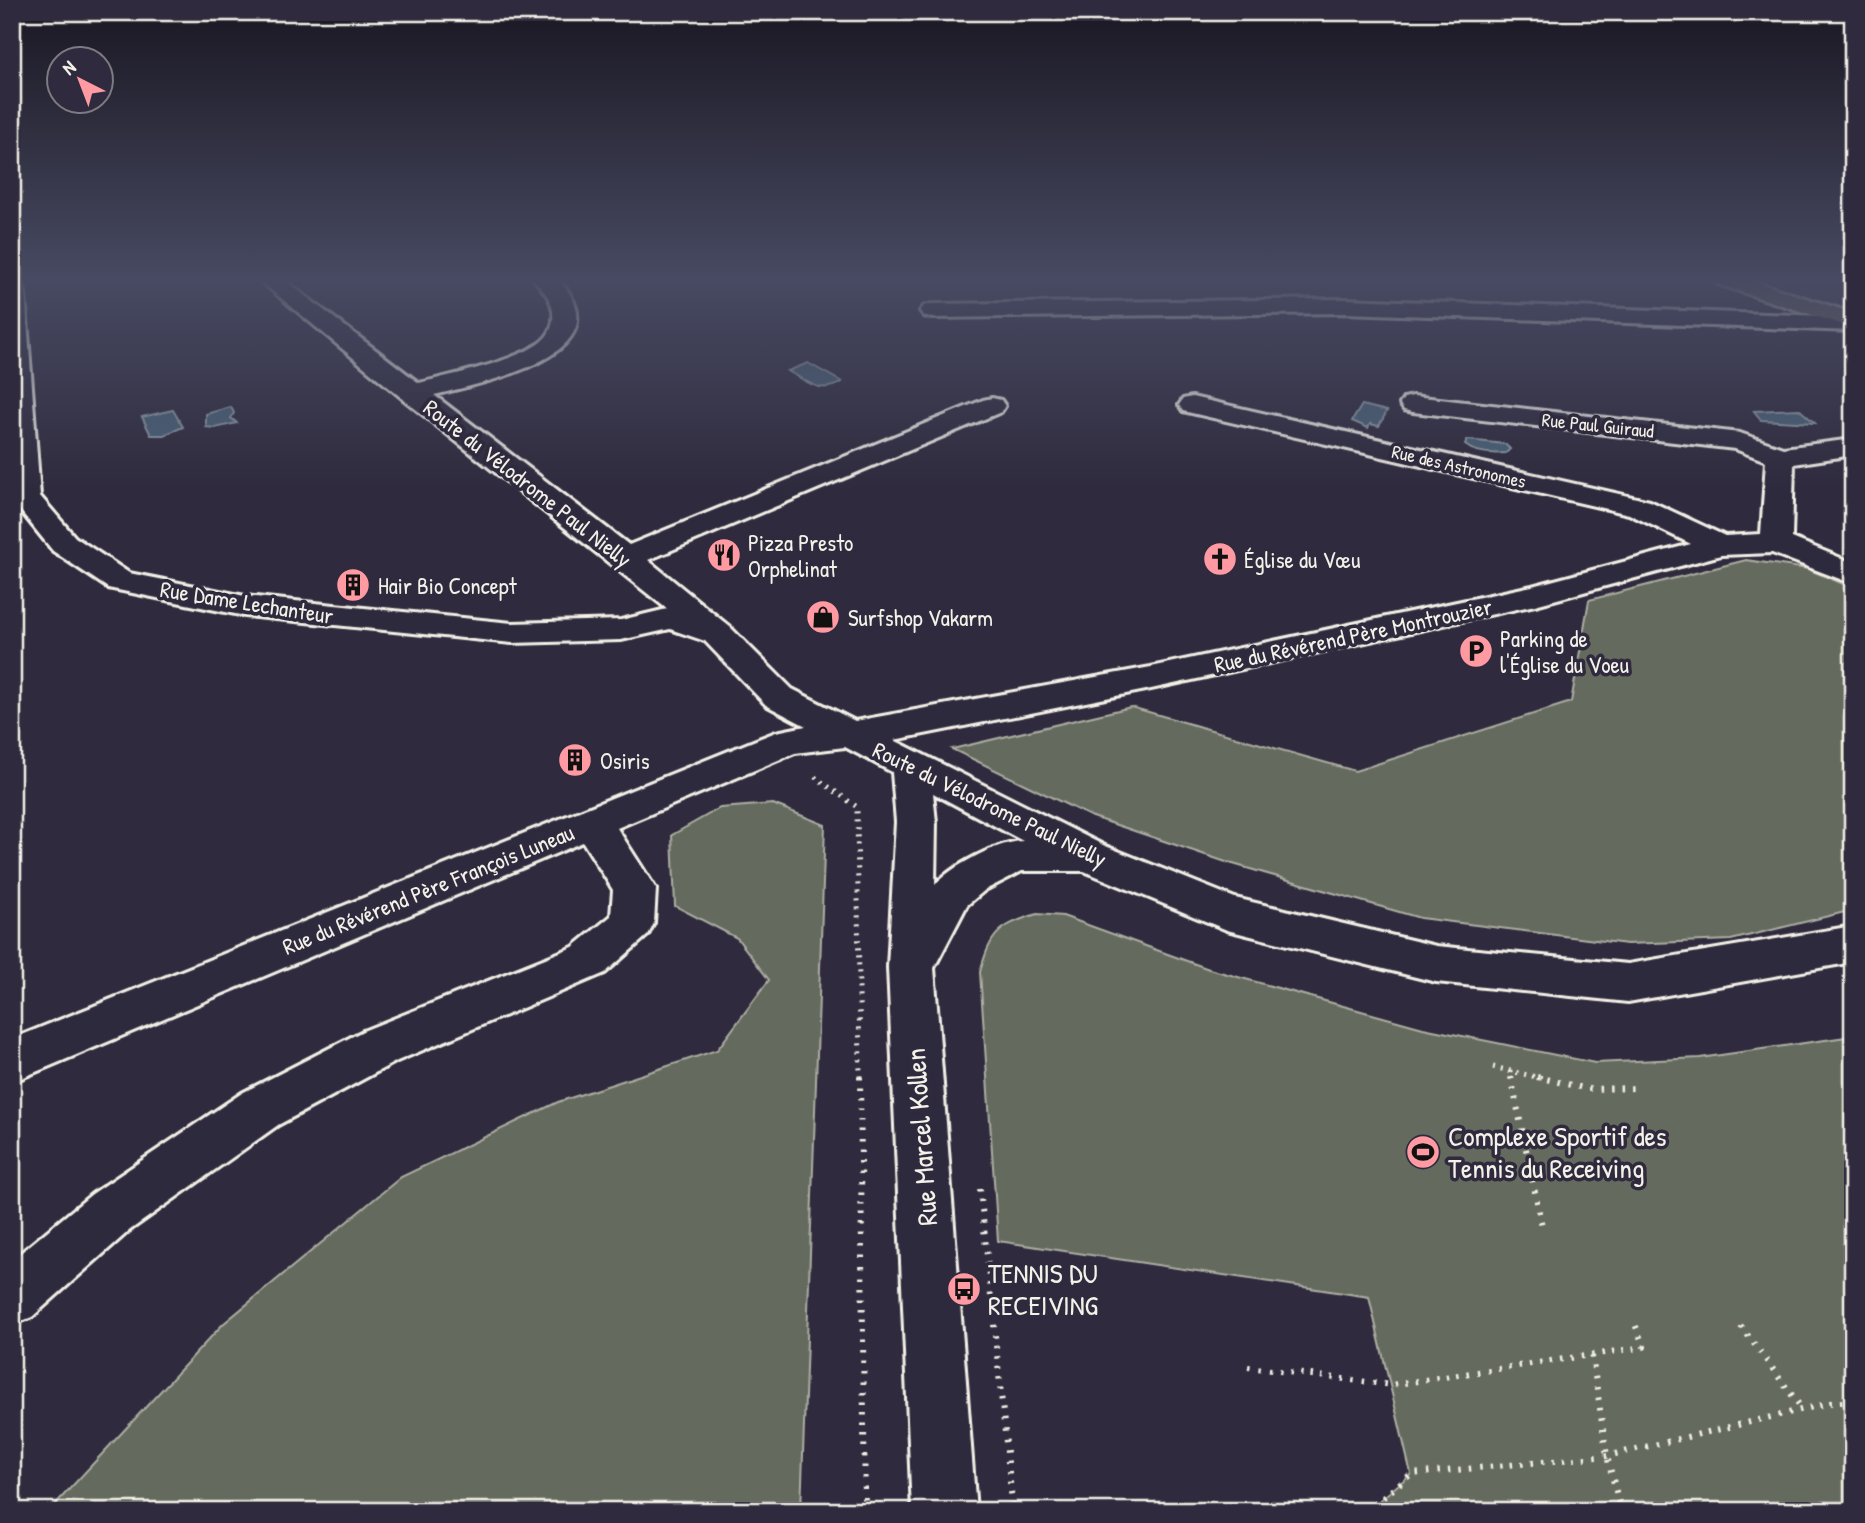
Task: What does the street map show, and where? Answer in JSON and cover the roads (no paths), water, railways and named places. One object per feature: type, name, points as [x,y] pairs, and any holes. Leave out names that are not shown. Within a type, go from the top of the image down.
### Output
[{"type":"street","name":"Rue Dame Lechanteur","points":[[17,350],[25,497],[64,544],[119,581],[245,606],[512,633],[621,629],[672,618],[718,634]]},
{"type":"street","name":"Route du Vélodrome Paul Nielly","points":[[358,350],[626,558],[718,634],[779,697],[1088,856],[1227,913],[1436,964],[1628,983],[1853,944]]},
{"type":"street","points":[[412,393],[514,364],[542,350]]},
{"type":"street","name":"Rue Paul Guiraud","points":[[1413,404],[1740,441],[1780,457],[1853,447]]},
{"type":"street","name":"Rue des Astronomes","points":[[1192,405],[1639,507],[1720,546]]},
{"type":"street","points":[[626,558],[992,406]]},
{"type":"street","points":[[1776,543],[1780,457]]},
{"type":"street","name":"Rue du Révérend Père Montrouzier","points":[[847,734],[888,729],[1151,678],[1416,622],[1535,595],[1720,546],[1776,543],[1853,574]]},
{"type":"street","name":"Rue du Révérend Père François Luneau","points":[[12,1061],[763,749],[789,741],[847,734]]},
{"type":"street","name":"Rue Marcel Kollen","points":[[911,764],[916,822],[911,967],[944,1511]]},
{"type":"street","points":[[12,1297],[111,1212],[260,1109],[380,1046],[589,960],[632,923],[635,889],[592,822]]},
{"type":"street","points":[[911,967],[952,894],[970,879],[1016,856],[1088,856]]},
{"type":"water","points":[[808,363],[842,382],[834,386],[815,386],[788,371]]},
{"type":"water","points":[[1362,405],[1387,411],[1379,426],[1370,424],[1368,428],[1352,421]]},
{"type":"water","points":[[231,407],[234,413],[231,418],[237,423],[215,428],[206,427],[206,414]]},
{"type":"water","points":[[1799,409],[1815,423],[1761,420],[1754,411]]},
{"type":"water","points":[[173,410],[183,427],[164,435],[151,435],[142,417]]},
{"type":"water","points":[[1467,440],[1505,444],[1510,449],[1506,453],[1479,452],[1465,445]]},
{"type":"place","name":"Pizza Presto Orphelinat","points":[[724,555]]},
{"type":"place","name":"Église du Vœu","points":[[1220,559]]},
{"type":"place","name":"Hair Bio Concept","points":[[353,585]]},
{"type":"place","name":"Surfshop Vakarm","points":[[823,617]]},
{"type":"place","name":"Parking de l'Église du Voeu","points":[[1476,651]]},
{"type":"place","name":"Osiris","points":[[575,760]]},
{"type":"place","name":"Complexe Sportif des Tennis du Receiving","points":[[1423,1152]]},
{"type":"place","name":"TENNIS DU RECEIVING","points":[[964,1289]]}]
